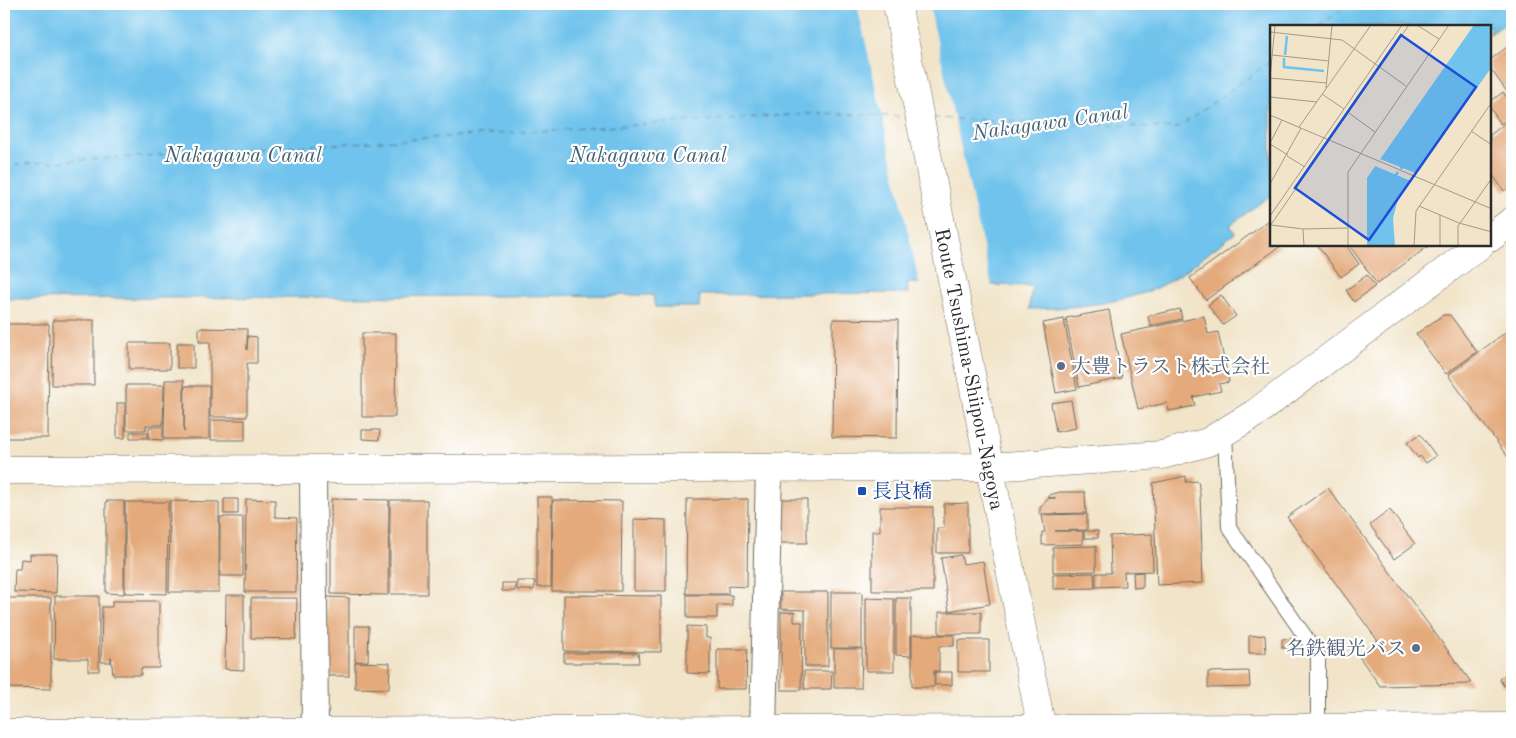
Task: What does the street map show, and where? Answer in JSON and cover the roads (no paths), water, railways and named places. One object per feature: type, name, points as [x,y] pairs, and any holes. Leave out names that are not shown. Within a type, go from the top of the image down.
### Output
[{"type":"street","name":"Route Tsushima-Shiipou-Nagoya","points":[[897,4],[1042,731]]},
{"type":"street","points":[[1491,237],[1512,221]]},
{"type":"street","points":[[4,470],[990,467],[1162,455],[1208,442],[1254,414],[1479,246]]},
{"type":"street","points":[[763,730],[769,468]]},
{"type":"street","points":[[313,469],[315,733]]},
{"type":"street","points":[[4,733],[763,730],[1042,731],[1512,727]]},
{"type":"lane","points":[[1225,432],[1229,527],[1318,655],[1318,728]]},
{"type":"water","name":"Nakagawa Canal","points":[[4,4],[1512,4],[1512,19],[1491,33],[1491,25],[1270,25],[1270,196],[1230,225],[1235,233],[1182,273],[1149,291],[1120,300],[1090,305],[1029,309],[1032,286],[907,283],[908,293],[700,295],[699,307],[655,307],[653,295],[4,299]]},
{"type":"place","name":"大豊トラスト株式会社","points":[[1061,366]]},
{"type":"place","name":"長良橋","points":[[862,491]]},
{"type":"place","name":"名鉄観光バス","points":[[1416,648]]}]
